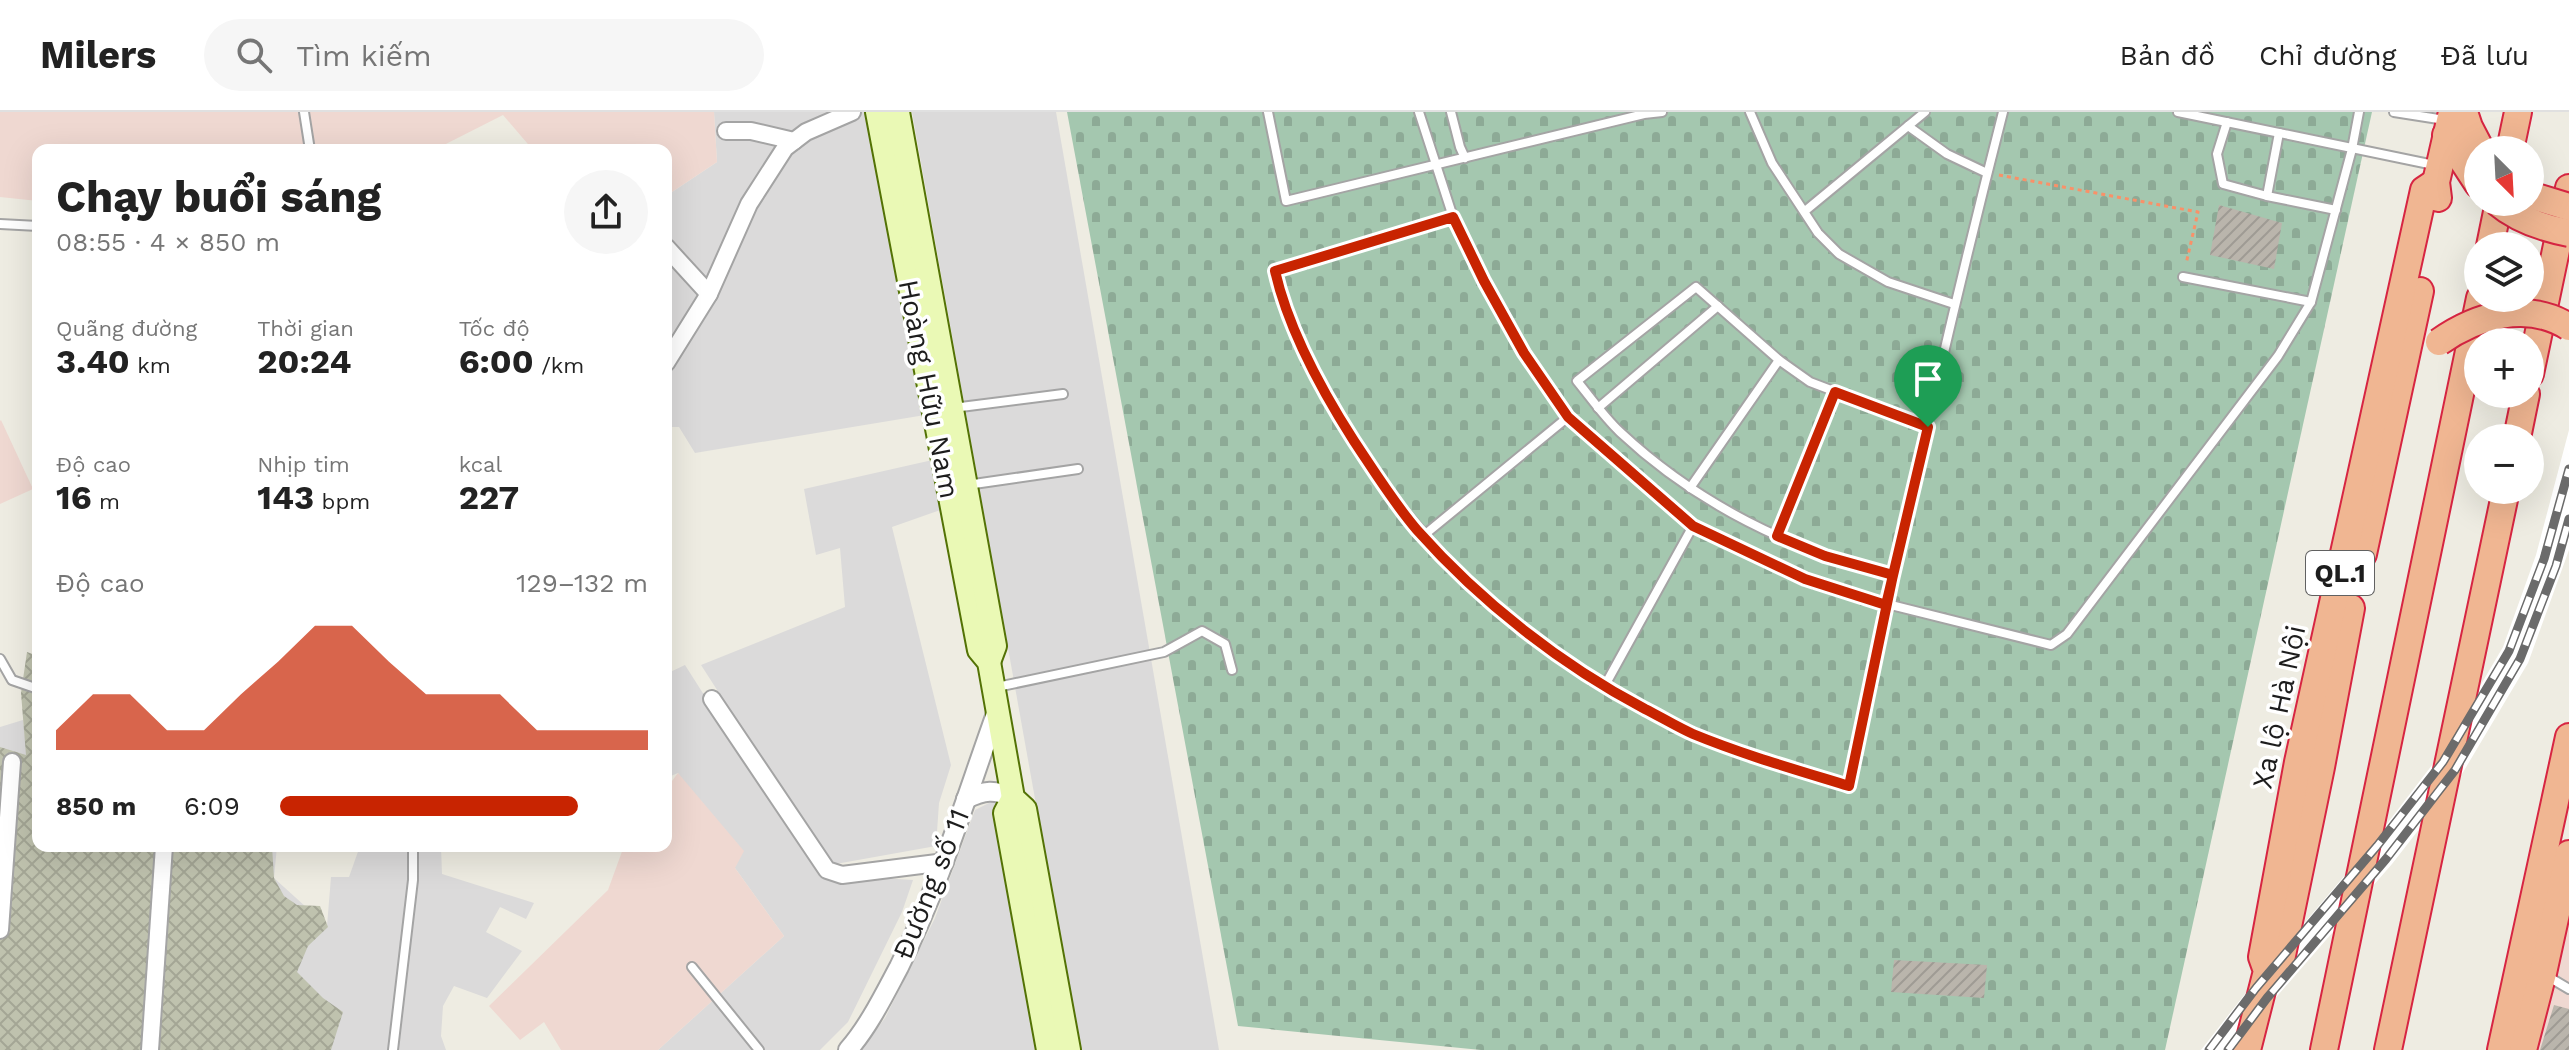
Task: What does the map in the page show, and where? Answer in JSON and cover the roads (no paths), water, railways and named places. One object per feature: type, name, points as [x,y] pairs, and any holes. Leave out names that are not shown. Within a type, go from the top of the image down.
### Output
[{"type":"highway","points":[[2513,136],[2518,112]]},
{"type":"highway","points":[[2453,120],[2458,159]]},
{"type":"highway","name":"Xa lộ Hà Nội","points":[[2325,687],[2347,625],[2402,382],[2439,193],[2458,159],[2453,120]]},
{"type":"highway","name":"Xa lộ Hà Nội","points":[[2249,1046],[2267,971],[2281,960],[2325,687],[2424,190],[2458,159]]},
{"type":"highway","points":[[2540,328],[2569,188]]},
{"type":"highway","points":[[2544,199],[2569,207]]},
{"type":"highway","points":[[2521,216],[2534,224],[2569,233]]},
{"type":"highway","points":[[2324,1050],[2477,312]]},
{"type":"highway","points":[[2402,382],[2439,342],[2462,326],[2487,317],[2537,315],[2569,327]]},
{"type":"highway","points":[[2388,1050],[2503,504]]},
{"type":"highway","points":[[2501,1050],[2569,737]]},
{"type":"highway","points":[[2523,1050],[2569,854]]},
{"type":"main road","name":"Hoàng Hữu Nam","points":[[877,112],[979,650],[989,662]]},
{"type":"main road","name":"Hoàng Hữu Nam","points":[[898,112],[995,646],[989,662],[997,711],[1013,798],[1025,809],[1069,1050]]},
{"type":"main road","name":"Hoàng Hữu Nam","points":[[1013,798],[1005,813],[1048,1050]]},
{"type":"street","points":[[672,353],[709,294],[749,204],[785,148],[806,132],[852,112]]},
{"type":"street","points":[[726,131],[751,131],[794,141]]},
{"type":"street","points":[[672,254],[709,294]]},
{"type":"street","points":[[712,699],[827,870],[842,875],[945,862]]},
{"type":"street","name":"Đường số 11","points":[[848,1050],[888,988],[919,926],[945,862],[997,711]]},
{"type":"street","points":[[0,930],[12,762]]},
{"type":"street","points":[[966,799],[990,790],[1013,798]]},
{"type":"street","points":[[150,1050],[164,852]]},
{"type":"lane","points":[[304,112],[309,144]]},
{"type":"lane","points":[[1268,112],[1286,201],[1662,112]]},
{"type":"lane","points":[[1419,112],[1453,217],[1484,281],[1518,341],[1568,417],[1693,526],[1805,579],[1886,605],[2051,645],[2067,634],[2278,356],[2311,302],[2359,112]]},
{"type":"lane","points":[[1451,112],[1465,158]]},
{"type":"lane","points":[[1605,112],[1608,123]]},
{"type":"lane","points":[[1750,112],[1772,163],[1818,233],[1839,254],[1888,282],[1954,304]]},
{"type":"lane","points":[[1805,211],[1925,112]]},
{"type":"lane","points":[[1453,217],[1275,271],[1306,354],[1336,413],[1380,480],[1423,536],[1459,573],[1516,624],[1604,687],[1691,733],[1849,786],[1954,304],[2002,112]]},
{"type":"lane","points":[[2178,112],[2352,149],[2458,159]]},
{"type":"lane","points":[[2394,112],[2453,120]]},
{"type":"lane","points":[[2227,122],[2217,154],[2223,184],[2336,210]]},
{"type":"lane","points":[[1908,126],[1947,154],[1987,173]]},
{"type":"lane","points":[[2267,196],[2279,133]]},
{"type":"lane","points":[[0,224],[32,226]]},
{"type":"lane","points":[[2183,277],[2311,302]]},
{"type":"lane","points":[[1893,575],[1825,556],[1727,511],[1690,488],[1618,431],[1577,381],[1696,287],[1779,360],[1810,382],[1928,427]]},
{"type":"lane","points":[[1598,408],[1718,306]]},
{"type":"lane","points":[[1690,488],[1779,360]]},
{"type":"lane","points":[[1777,536],[1835,392]]},
{"type":"lane","points":[[953,408],[1063,394]]},
{"type":"lane","points":[[1423,536],[1568,417]]},
{"type":"lane","points":[[966,485],[1078,469]]},
{"type":"lane","points":[[1604,687],[1693,526]]},
{"type":"lane","points":[[993,688],[1164,652],[1202,631],[1225,644],[1232,670]]},
{"type":"lane","points":[[0,659],[12,680],[32,687]]},
{"type":"lane","points":[[393,1050],[413,880],[413,852]]},
{"type":"lane","points":[[692,967],[759,1050]]},
{"type":"lane","points":[[2543,973],[2569,989]]},
{"type":"railway","points":[[2209,1050],[2256,988],[2377,846],[2443,762],[2509,651],[2544,559],[2569,469]]},
{"type":"railway","points":[[2228,1050],[2267,998],[2386,859],[2455,770],[2520,659],[2556,566],[2569,519]]}]
